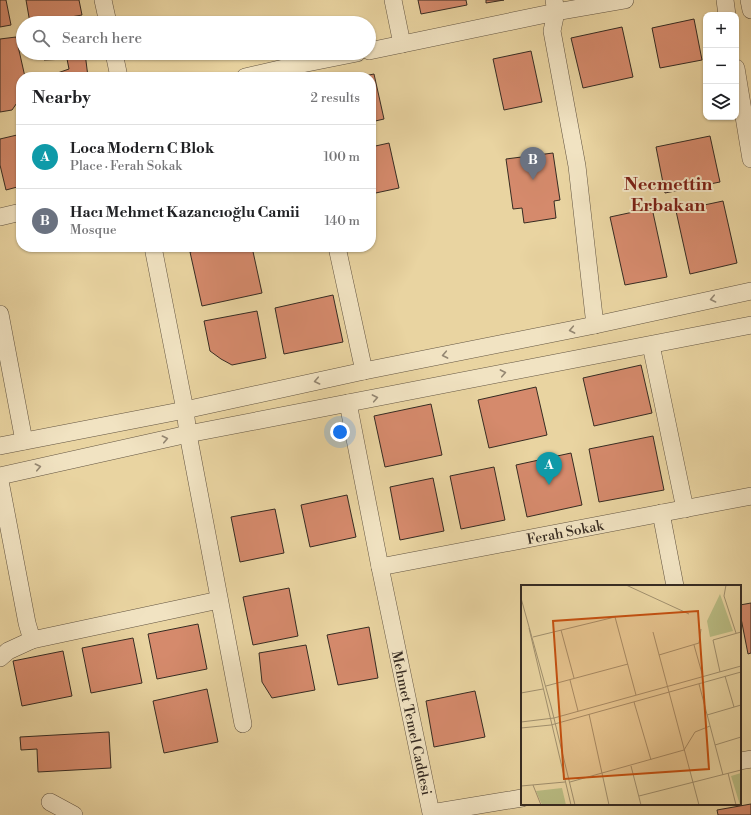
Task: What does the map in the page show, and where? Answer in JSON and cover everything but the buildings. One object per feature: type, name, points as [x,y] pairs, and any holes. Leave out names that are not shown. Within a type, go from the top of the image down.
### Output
[{"type":"street","points":[[103,0],[106,16]]},
{"type":"street","points":[[393,0],[402,44]]},
{"type":"street","points":[[376,50],[555,6],[625,0]]},
{"type":"street","points":[[725,0],[727,12]]},
{"type":"street","points":[[749,0],[751,10]]},
{"type":"street","points":[[555,6],[552,31],[577,166],[595,325]]},
{"type":"street","points":[[115,60],[118,72]]},
{"type":"street","points":[[299,71],[334,60]]},
{"type":"street","points":[[739,84],[751,159]]},
{"type":"street","points":[[0,217],[16,213]]},
{"type":"street","points":[[154,252],[185,410],[188,434],[242,724]]},
{"type":"street","points":[[338,252],[364,371]]},
{"type":"street","points":[[0,446],[185,410],[364,371],[595,325],[751,291]]},
{"type":"street","points":[[0,314],[24,441]]},
{"type":"street","points":[[0,476],[188,434],[751,325]]},
{"type":"street","points":[[651,345],[685,509]]},
{"type":"street","points":[[348,404],[380,567]]},
{"type":"street","points":[[0,481],[27,623],[32,640]]},
{"type":"street","name":"Ferah Sokak","points":[[380,567],[751,496]]},
{"type":"street","points":[[661,513],[675,585]]},
{"type":"street","name":"Mehmet Temel Caddesi","points":[[380,567],[431,813],[521,798]]},
{"type":"street","points":[[0,658],[8,651],[32,640],[219,600]]},
{"type":"street","points":[[741,760],[751,759]]},
{"type":"street","points":[[50,802],[74,815]]},
{"type":"place","name":"Hacı Mehmet Kazancıoğlu Camii","points":[[533,180]]},
{"type":"place","name":"Loca Modern C Blok","points":[[549,485]]},
{"type":"district","name":"Necmettin Erbakan","points":[[668,194]]}]
